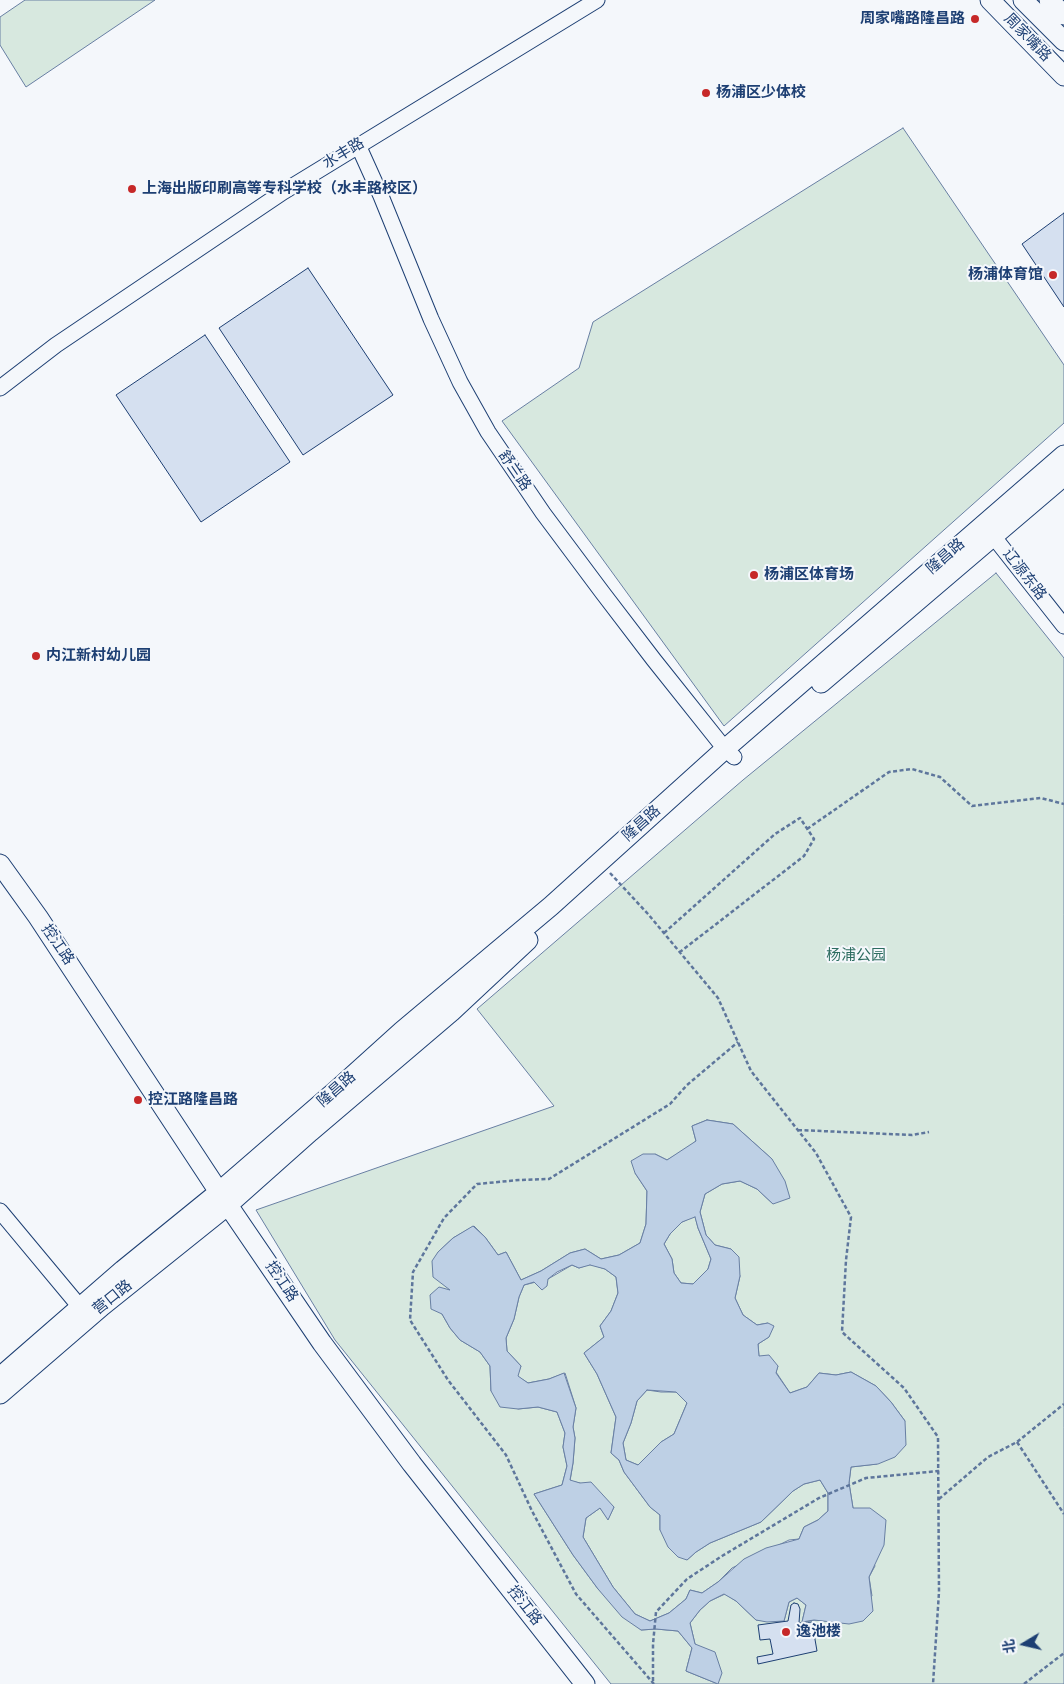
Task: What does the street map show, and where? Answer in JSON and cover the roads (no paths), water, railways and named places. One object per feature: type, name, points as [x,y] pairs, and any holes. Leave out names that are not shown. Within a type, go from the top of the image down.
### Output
[{"type":"main road","name":"周家嘴路","points":[[990,0],[1064,76]]},
{"type":"main road","points":[[1023,0],[1064,41]]},
{"type":"main road","points":[[1049,0],[1064,15]]},
{"type":"main road","name":"隆昌路","points":[[224,1198],[402,1031],[730,753],[988,530],[1064,456]]},
{"type":"main road","name":"隆昌路","points":[[988,530],[1064,476]]},
{"type":"main road","name":"隆昌路","points":[[224,1198],[324,1119],[451,1012],[607,870],[730,753]]},
{"type":"main road","name":"控江路","points":[[0,864],[322,1343],[412,1464],[585,1684]]},
{"type":"main road","name":"营口路","points":[[0,1377],[80,1307],[224,1198]]},
{"type":"main road","name":"营口路","points":[[0,1394],[224,1198]]},
{"type":"street","name":"水丰路","points":[[0,388],[56,344],[283,192],[597,0]]},
{"type":"street","name":"舒兰路","points":[[358,145],[431,318],[460,382],[488,432],[542,513],[654,660],[730,753]]},
{"type":"street","name":"辽源东路","points":[[988,530],[1064,626]]},
{"type":"street","points":[[0,1211],[80,1307]]},
{"type":"water","points":[[707,1120],[733,1124],[772,1159],[785,1181],[790,1198],[773,1204],[757,1189],[740,1181],[722,1184],[705,1194],[700,1212],[706,1235],[715,1245],[731,1249],[739,1257],[740,1276],[735,1298],[743,1315],[757,1325],[768,1323],[774,1326],[769,1337],[758,1344],[759,1356],[769,1355],[778,1366],[776,1373],[790,1393],[807,1387],[819,1373],[836,1375],[851,1372],[876,1386],[905,1421],[906,1445],[895,1457],[878,1464],[851,1467],[849,1483],[853,1508],[870,1508],[886,1520],[884,1545],[869,1577],[873,1611],[863,1621],[849,1624],[814,1620],[802,1622],[806,1605],[797,1598],[789,1602],[784,1621],[767,1622],[756,1620],[736,1601],[724,1594],[710,1601],[690,1623],[695,1644],[715,1652],[722,1673],[718,1684],[686,1671],[692,1648],[678,1631],[641,1630],[622,1617],[598,1589],[573,1555],[534,1494],[562,1485],[567,1466],[563,1447],[565,1433],[557,1412],[538,1407],[518,1409],[500,1407],[491,1391],[490,1366],[480,1352],[460,1340],[442,1314],[431,1309],[430,1295],[439,1287],[450,1290],[433,1277],[432,1261],[438,1252],[453,1238],[473,1226],[485,1237],[498,1255],[506,1252],[521,1280],[541,1271],[570,1253],[585,1249],[601,1259],[619,1255],[640,1243],[646,1224],[647,1191],[635,1173],[631,1161],[643,1154],[655,1154],[667,1160],[696,1141],[692,1126]],"holes":[[[695,1217],[711,1259],[708,1269],[693,1284],[681,1283],[674,1273],[672,1259],[664,1244],[670,1234],[682,1222]],[[572,1265],[579,1268],[590,1265],[605,1269],[616,1277],[618,1293],[611,1311],[600,1326],[604,1337],[584,1353],[597,1374],[616,1417],[611,1453],[619,1460],[624,1472],[650,1507],[660,1515],[660,1530],[668,1547],[678,1557],[687,1560],[710,1543],[761,1522],[793,1491],[804,1484],[820,1480],[828,1493],[828,1511],[818,1520],[804,1527],[799,1539],[766,1548],[744,1559],[718,1582],[702,1593],[690,1590],[686,1599],[669,1613],[650,1621],[635,1614],[613,1587],[583,1537],[586,1518],[600,1508],[608,1520],[614,1507],[591,1482],[580,1483],[570,1480],[573,1463],[575,1438],[573,1427],[576,1408],[564,1373],[549,1379],[528,1383],[518,1376],[521,1366],[507,1351],[506,1338],[524,1285],[534,1282],[542,1290],[547,1286],[548,1279],[557,1272]],[[647,1390],[676,1392],[687,1403],[674,1434],[661,1442],[638,1465],[626,1460],[623,1443],[637,1401]]]},
{"type":"place","name":"周家嘴路隆昌路","points":[[975,19]]},
{"type":"place","name":"杨浦区少体校","points":[[706,93]]},
{"type":"place","name":"上海出版印刷高等专科学校（水丰路校区）","points":[[132,189]]},
{"type":"place","name":"杨浦体育馆","points":[[1053,275]]},
{"type":"place","name":"杨浦区体育场","points":[[754,575]]},
{"type":"place","name":"内江新村幼儿园","points":[[36,656]]},
{"type":"place","name":"控江路隆昌路","points":[[138,1100]]},
{"type":"place","name":"逸池楼","points":[[786,1632]]},
{"type":"park label","name":"杨浦公园","points":[[856,956]]}]
